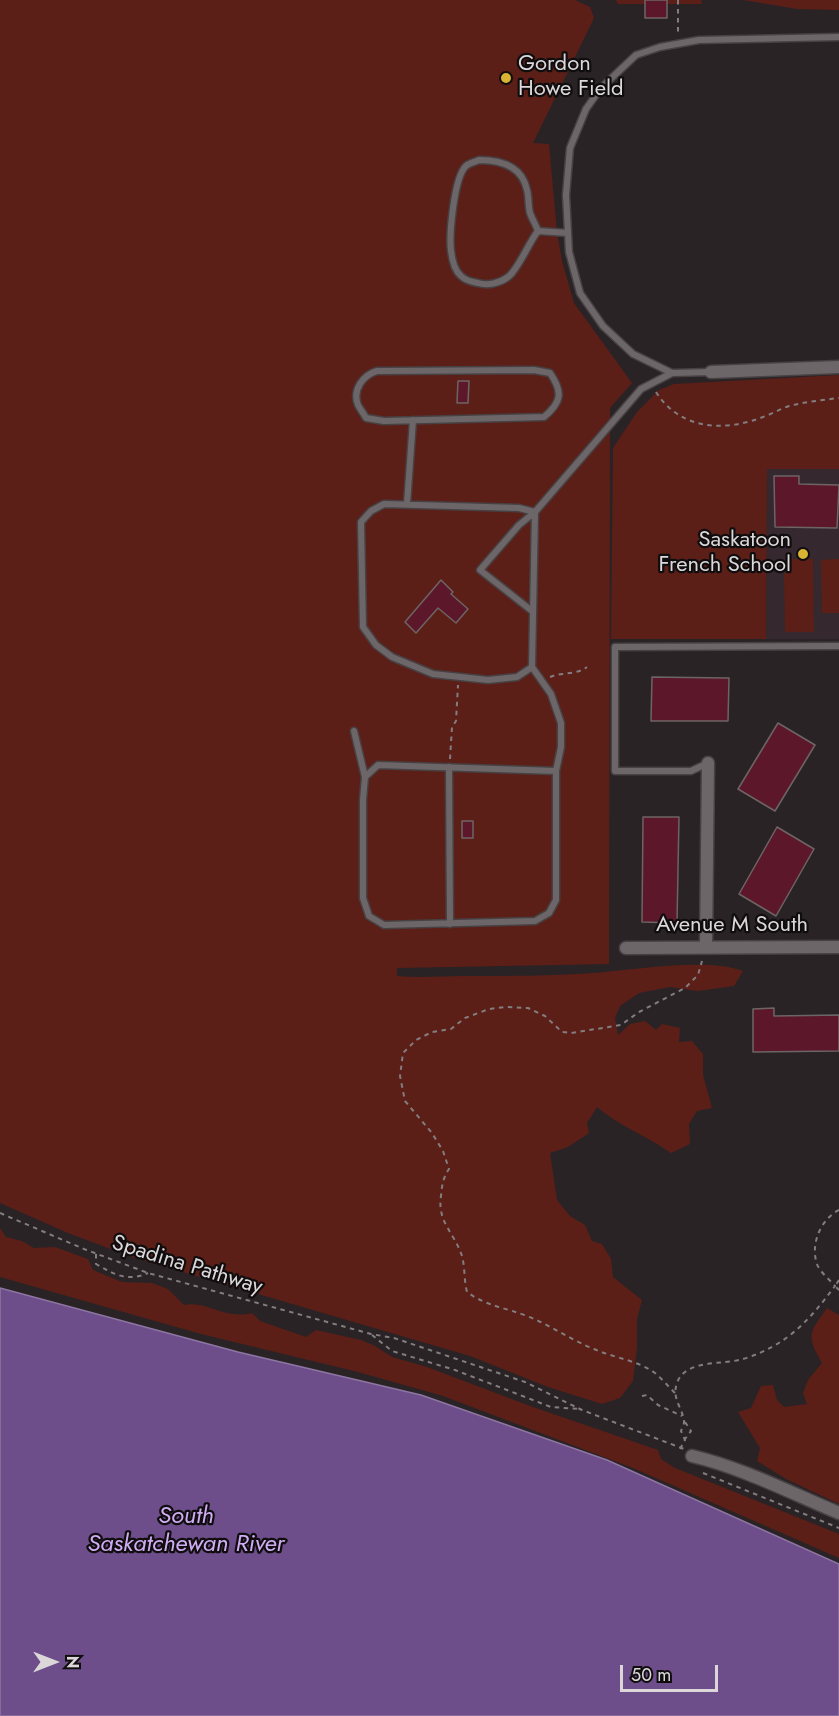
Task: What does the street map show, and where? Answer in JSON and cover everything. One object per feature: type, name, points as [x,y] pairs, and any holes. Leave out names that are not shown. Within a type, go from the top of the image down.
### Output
[{"type":"street","points":[[711,372],[839,367]]},
{"type":"street","points":[[706,947],[708,763]]},
{"type":"street","name":"Avenue M South","points":[[626,948],[839,947]]},
{"type":"street","points":[[690,1453],[753,1476],[839,1513]]},
{"type":"lane","points":[[672,374],[633,354],[603,326],[580,293],[569,252],[566,195],[570,148],[586,109],[601,88],[636,56],[660,47],[708,40],[839,37]]},
{"type":"lane","points":[[479,160],[493,160],[506,164],[519,173],[526,186],[530,213],[538,231],[530,240],[510,276],[496,283],[483,285],[460,276],[451,250],[452,231],[457,188],[466,165],[479,160]]},
{"type":"lane","points":[[538,231],[568,233]]},
{"type":"lane","points":[[534,370],[550,372],[558,384],[559,398],[552,410],[544,417],[413,420],[384,421],[366,417],[357,404],[358,388],[369,373],[377,371],[534,370]]},
{"type":"lane","points":[[532,611],[480,570],[519,525],[535,512],[641,389],[672,374],[711,372]]},
{"type":"lane","points":[[407,504],[413,420]]},
{"type":"lane","points":[[532,667],[517,677],[488,680],[433,674],[392,657],[376,645],[363,627],[361,522],[371,511],[384,504],[519,508],[535,512]]},
{"type":"lane","points":[[354,731],[365,777],[363,898],[369,916],[384,925],[535,921],[549,914],[556,900],[556,771],[561,747],[561,723],[551,694],[532,667],[535,512]]},
{"type":"lane","points":[[708,763],[691,771],[615,771],[615,647],[839,646]]},
{"type":"lane","points":[[365,777],[378,765],[556,771]]},
{"type":"lane","points":[[450,767],[450,924]]},
{"type":"path","points":[[678,0],[678,44]]},
{"type":"path","points":[[651,384],[660,399],[670,409],[704,426],[721,426],[741,422],[762,417],[789,406],[839,398]]},
{"type":"path","points":[[542,680],[559,673],[581,672],[587,667]]},
{"type":"path","points":[[450,767],[452,727],[456,721],[458,677]]},
{"type":"path","points":[[675,1393],[654,1372],[631,1361],[596,1350],[542,1322],[503,1310],[467,1293],[463,1257],[443,1221],[439,1207],[443,1179],[449,1169],[443,1151],[432,1133],[405,1101],[400,1076],[403,1053],[416,1040],[432,1032],[451,1029],[465,1018],[489,1009],[528,1008],[545,1016],[562,1032],[571,1033],[621,1025],[639,1011],[685,988],[698,975],[702,961],[711,961]]},
{"type":"path","points":[[839,1210],[830,1214],[814,1241],[817,1265],[839,1290]]},
{"type":"path","name":"Spadina Pathway","points":[[0,1213],[96,1254],[148,1273],[370,1334],[394,1338],[525,1383],[582,1410],[690,1453]]},
{"type":"path","points":[[96,1254],[96,1264],[118,1274],[129,1278],[148,1273]]},
{"type":"path","points":[[678,1458],[680,1448],[691,1431],[682,1416],[675,1393],[677,1382],[683,1373],[696,1366],[742,1359],[792,1335],[810,1319],[839,1280]]},
{"type":"path","name":"Spadina Pathway","points":[[370,1334],[392,1351],[455,1370],[550,1407],[582,1410]]},
{"type":"path","points":[[642,1396],[647,1395],[658,1405],[682,1416]]},
{"type":"path","points":[[685,1422],[681,1431],[685,1440]]},
{"type":"path","points":[[701,1472],[839,1528]]},
{"type":"shaded area","points":[[0,0],[575,0],[590,7],[594,18],[533,143],[549,144],[557,232],[562,261],[574,303],[632,383],[610,408],[609,964],[397,968],[397,976],[561,975],[691,965],[711,965],[743,971],[734,986],[698,991],[670,987],[639,993],[620,1006],[615,1018],[618,1035],[630,1024],[645,1021],[656,1030],[662,1024],[680,1028],[679,1042],[692,1041],[703,1054],[703,1075],[712,1108],[697,1111],[689,1124],[690,1144],[671,1153],[614,1120],[597,1107],[587,1123],[589,1133],[568,1147],[550,1153],[557,1200],[570,1216],[585,1225],[592,1241],[602,1244],[611,1259],[613,1277],[642,1300],[637,1319],[637,1348],[633,1381],[620,1398],[602,1404],[548,1387],[470,1356],[135,1258],[68,1233],[0,1203]]},
{"type":"shaded area","points":[[616,0],[701,0],[702,4],[618,4]]},
{"type":"shaded area","points":[[743,0],[839,0],[839,10],[797,9]]},
{"type":"shaded area","points":[[839,375],[839,469],[767,469],[766,639],[611,639],[613,448],[637,412],[659,390],[674,384]]},
{"type":"shaded area","name":"Saskatoon French School","points":[[767,469],[839,469],[839,639],[766,639]]},
{"type":"shaded area","points":[[790,559],[813,559],[814,632],[785,632],[784,573],[790,573]]},
{"type":"shaded area","points":[[839,559],[839,613],[822,613],[821,560]]},
{"type":"shaded area","points":[[0,1228],[6,1237],[22,1241],[34,1248],[55,1247],[88,1259],[93,1270],[122,1282],[152,1283],[168,1289],[184,1305],[200,1305],[233,1314],[252,1313],[260,1321],[306,1337],[316,1330],[361,1340],[392,1357],[427,1367],[530,1406],[658,1450],[661,1459],[675,1468],[839,1534],[839,1558],[633,1468],[443,1396],[358,1372],[201,1334],[0,1277]]},
{"type":"shaded area","points":[[827,1308],[839,1315],[839,1504],[786,1479],[757,1461],[760,1448],[738,1412],[751,1408],[761,1386],[773,1385],[777,1400],[784,1407],[807,1404],[803,1393],[808,1380],[822,1363],[812,1340],[813,1329]]},
{"type":"water","name":"South Saskatchewan River","points":[[0,1288],[238,1352],[421,1395],[607,1460],[839,1564],[839,1716],[0,1716]]},
{"type":"building","points":[[645,0],[667,0],[667,18],[645,18]]},
{"type":"building","points":[[458,381],[469,381],[468,403],[457,403]]},
{"type":"building","points":[[774,476],[799,476],[799,484],[839,485],[837,528],[775,527]]},
{"type":"building","points":[[441,580],[453,592],[451,594],[468,609],[456,623],[438,608],[416,633],[405,622]]},
{"type":"building","points":[[652,677],[729,678],[728,721],[651,721]]},
{"type":"building","points":[[778,723],[815,745],[775,811],[738,789]]},
{"type":"building","points":[[643,817],[679,817],[677,923],[642,922]]},
{"type":"building","points":[[462,821],[473,821],[473,838],[462,838]]},
{"type":"building","points":[[777,827],[814,849],[776,916],[739,894]]},
{"type":"building","points":[[774,1008],[774,1016],[839,1015],[839,1051],[753,1052],[753,1009]]},
{"type":"place","name":"Gordon Howe Field","points":[[506,78]]},
{"type":"place","name":"Saskatoon French School","points":[[803,554]]}]
